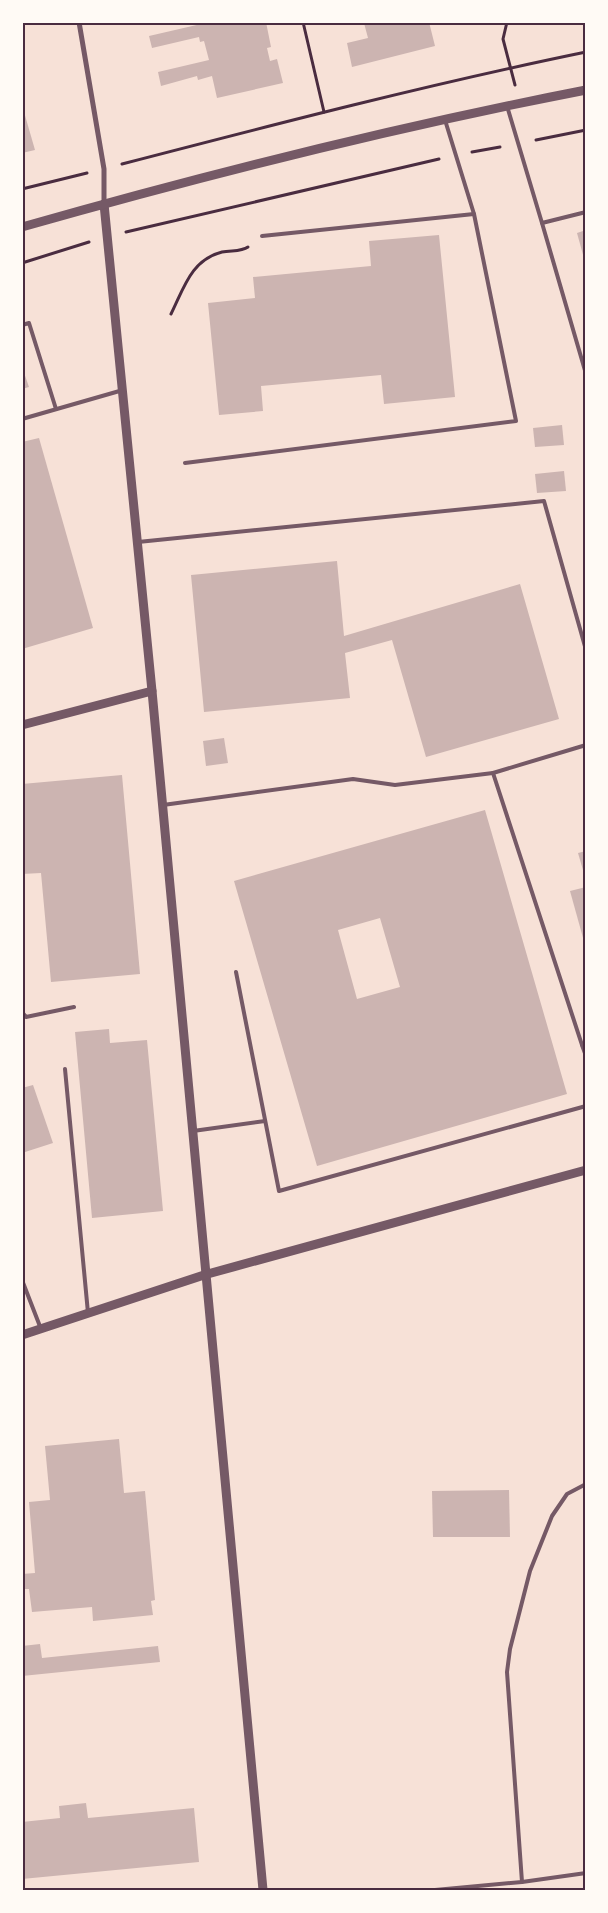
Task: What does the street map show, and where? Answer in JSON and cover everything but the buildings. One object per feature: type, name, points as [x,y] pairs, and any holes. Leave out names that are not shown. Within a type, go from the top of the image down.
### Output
[{"type":"street","points":[[79,22],[104,169],[104,204],[152,692],[204,1275],[263,1890]]},
{"type":"street","points":[[22,227],[333,145],[586,90]]},
{"type":"street","points":[[22,725],[152,692]]},
{"type":"street","points":[[22,1335],[204,1275],[586,1170]]},
{"type":"lane","points":[[507,106],[586,374]]},
{"type":"lane","points":[[185,463],[516,421],[474,214],[445,120]]},
{"type":"lane","points":[[542,223],[586,212]]},
{"type":"lane","points":[[262,236],[474,214]]},
{"type":"lane","points":[[22,325],[29,323],[56,410]]},
{"type":"lane","points":[[22,419],[122,390]]},
{"type":"lane","points":[[137,542],[544,501],[586,650]]},
{"type":"lane","points":[[162,805],[353,779],[395,785],[493,773],[586,745]]},
{"type":"lane","points":[[493,773],[584,1045],[586,1056]]},
{"type":"lane","points":[[236,972],[279,1191],[586,1106]]},
{"type":"lane","points":[[22,1012],[26,1017],[74,1007]]},
{"type":"lane","points":[[65,1069],[88,1313]]},
{"type":"lane","points":[[191,1132],[265,1122]]},
{"type":"lane","points":[[22,1280],[41,1329]]},
{"type":"lane","points":[[522,1882],[508,1672],[510,1649],[530,1571],[552,1516],[567,1494],[586,1484]]},
{"type":"lane","points":[[434,1890],[522,1882],[586,1873]]},
{"type":"path","points":[[303,22],[324,112]]},
{"type":"path","points":[[507,22],[503,39],[511,67]]},
{"type":"path","points":[[22,189],[324,112],[511,67],[586,52]]},
{"type":"path","points":[[22,263],[108,236],[456,155],[586,130]]},
{"type":"path","points":[[171,314],[189,276],[198,264],[217,253],[244,250],[262,236]]}]
